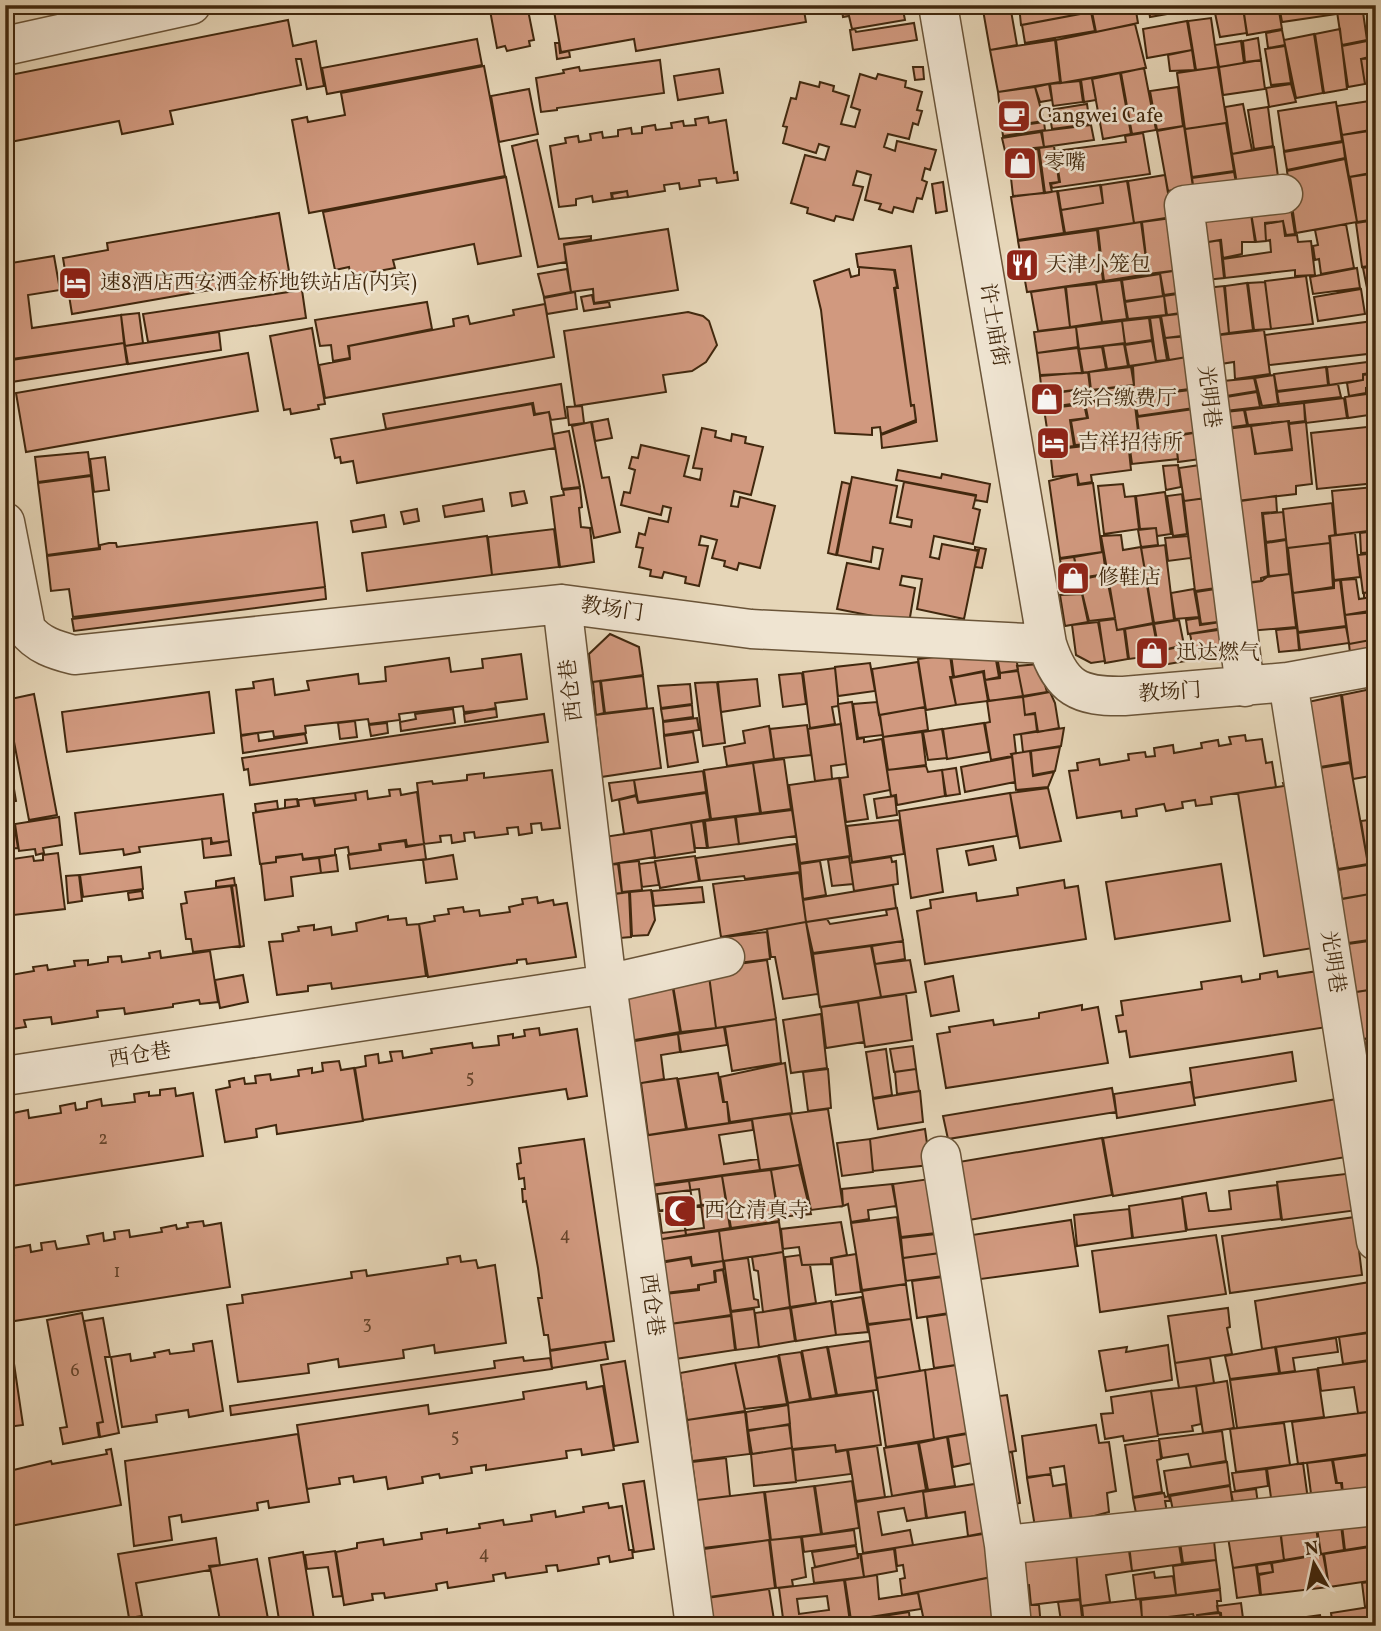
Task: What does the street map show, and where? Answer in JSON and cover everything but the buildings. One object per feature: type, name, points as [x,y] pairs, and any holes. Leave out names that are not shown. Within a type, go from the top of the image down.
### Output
[{"type":"street","points":[[5,46],[191,5]]},
{"type":"street","name":"许士庙街","points":[[939,5],[1047,644]]},
{"type":"street","name":"光明巷","points":[[1245,687],[1184,205],[1283,194]]},
{"type":"street","name":"教场门","points":[[5,522],[26,629],[44,645],[74,655],[562,604],[751,629],[1047,644],[1061,678],[1077,689],[1101,697],[1245,687],[1376,666]]},
{"type":"street","name":"西仓巷","points":[[562,604],[607,984],[695,1626]]},
{"type":"street","name":"光明巷","points":[[1288,682],[1376,1241]]},
{"type":"street","points":[[607,984],[725,957]]},
{"type":"street","name":"西仓巷","points":[[5,1076],[607,984]]},
{"type":"street","points":[[941,1156],[1004,1545],[1012,1626]]},
{"type":"street","points":[[1004,1545],[1376,1506]]},
{"type":"place","name":"Cangwei Cafe","points":[[1014,116]]},
{"type":"place","name":"零嘴","points":[[1020,163]]},
{"type":"place","name":"天津小笼包","points":[[1022,265]]},
{"type":"place","name":"速8酒店西安洒金桥地铁站店(内宾)","points":[[75,283]]},
{"type":"place","name":"综合缴费厅","points":[[1047,399]]},
{"type":"place","name":"吉祥招待所","points":[[1053,443]]},
{"type":"place","name":"修鞋店","points":[[1073,578]]},
{"type":"place","name":"迅达燃气","points":[[1152,653]]},
{"type":"place","name":"西仓清真寺","points":[[680,1211]]}]
